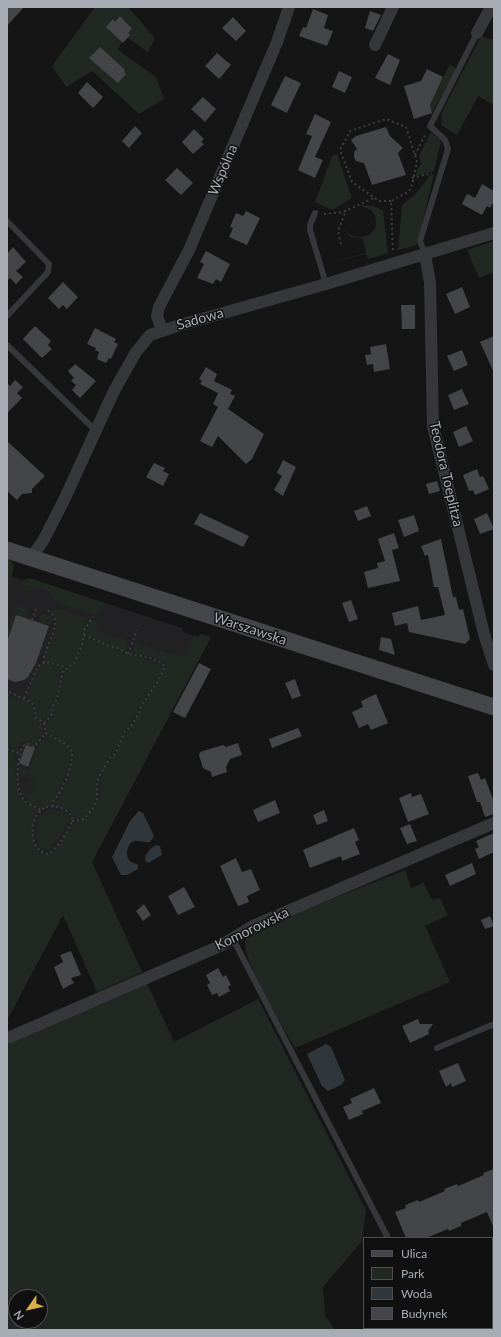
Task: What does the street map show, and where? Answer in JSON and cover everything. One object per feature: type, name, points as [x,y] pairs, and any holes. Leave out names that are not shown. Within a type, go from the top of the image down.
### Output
[{"type":"main road","name":"Warszawska","points":[[7,550],[493,703]]},
{"type":"street","name":"Wspólna","points":[[162,330],[157,316],[159,307],[189,250],[277,42],[289,7]]},
{"type":"street","points":[[375,44],[393,7]]},
{"type":"street","points":[[477,33],[491,7]]},
{"type":"street","name":"Sadowa","points":[[31,558],[47,535],[114,391],[141,344],[150,335],[162,330],[326,284],[494,233]]},
{"type":"street","name":"Teodora Toeplitza","points":[[425,254],[430,283],[433,426],[491,647],[494,665]]},
{"type":"street","name":"Komorowska","points":[[10,1037],[233,939],[255,925],[494,823]]},
{"type":"lane","points":[[425,254],[420,241],[448,152],[448,146],[443,138],[430,126],[477,33]]},
{"type":"lane","points":[[314,213],[310,230],[326,284]]},
{"type":"lane","points":[[7,221],[50,264],[48,272],[7,316]]},
{"type":"lane","points":[[7,345],[96,431]]},
{"type":"lane","points":[[233,939],[387,1237]]},
{"type":"lane","points":[[437,1048],[494,1024]]},
{"type":"path","points":[[386,119],[406,127],[418,162],[412,178],[411,189],[391,201],[379,201],[352,182],[340,150],[350,131],[386,119]]},
{"type":"path","points":[[415,155],[430,126]]},
{"type":"path","points":[[412,178],[435,172],[441,174]]},
{"type":"path","points":[[314,213],[331,214],[346,210],[374,198]]},
{"type":"path","points":[[391,201],[393,252],[396,263]]},
{"type":"path","points":[[341,244],[338,231],[346,210]]},
{"type":"path","points":[[32,620],[36,608]]},
{"type":"path","points":[[44,663],[44,657],[55,629],[54,618],[46,608]]},
{"type":"path","points":[[44,723],[52,714],[63,671],[66,667],[74,663],[82,646],[86,629],[93,617]]},
{"type":"path","points":[[128,654],[137,630]]},
{"type":"path","points":[[72,821],[84,819],[92,810],[97,799],[97,782],[100,775],[110,758],[115,754],[125,731],[131,726],[164,669],[162,663],[148,657],[128,654],[118,648],[111,647],[84,636]]},
{"type":"path","points":[[24,698],[37,667],[44,663],[66,667]]},
{"type":"path","points":[[7,696],[9,692],[34,704],[35,717],[44,723],[46,733],[67,745],[72,752],[69,770],[58,797],[53,802],[53,806]]},
{"type":"path","points":[[40,810],[24,800],[21,795],[17,773],[19,753],[25,744],[34,747],[46,733]]},
{"type":"path","points":[[7,749],[19,753]]},
{"type":"path","points":[[53,806],[72,815],[72,821],[54,850],[45,854],[38,849],[32,834],[34,819],[40,810],[53,806]]},
{"type":"shaded area","points":[[7,571],[11,576],[25,581],[29,578],[182,628],[183,632],[198,637],[201,634],[211,637],[7,1020]]},
{"type":"green space","points":[[95,7],[128,7],[155,38],[148,52],[124,35],[118,50],[156,77],[164,99],[139,114],[92,71],[66,87],[52,66]]},
{"type":"green space","points":[[481,36],[494,40],[494,105],[478,96],[457,135],[441,125],[442,112]]},
{"type":"green space","points":[[450,64],[456,69],[432,113],[430,105]]},
{"type":"green space","points":[[431,132],[441,141],[434,171],[415,176],[421,163],[419,156]]},
{"type":"green space","points":[[337,154],[352,198],[332,210],[315,202],[332,156]]},
{"type":"green space","points":[[434,174],[417,245],[398,250],[402,205],[415,195],[430,175]]},
{"type":"green space","points":[[359,205],[374,206],[383,211],[388,253],[368,259],[366,254],[325,264],[366,253],[363,239],[351,237],[345,230],[356,237],[362,237],[372,232],[375,227],[376,221],[373,212]]},
{"type":"green space","points":[[494,241],[494,272],[479,278],[467,250]]},
{"type":"green space","points":[[7,559],[10,560],[14,566],[7,595]]},
{"type":"green space","points":[[29,578],[104,603],[98,615],[59,603],[54,600],[46,589],[40,588],[28,591],[23,590],[20,582]]},
{"type":"green space","points":[[21,603],[28,611],[27,618],[16,615],[7,641],[9,626],[13,614],[15,609]]},
{"type":"green space","points":[[61,609],[90,619],[79,650],[69,665],[63,666],[45,661],[46,654],[56,631],[56,617],[49,610]]},
{"type":"green space","points":[[46,613],[54,620],[50,625],[39,622],[41,615]]},
{"type":"green space","points":[[92,620],[98,622],[96,631],[129,641],[125,652],[85,635]]},
{"type":"green space","points":[[201,634],[211,637],[92,862],[142,972],[97,992],[63,915],[7,1020],[7,751],[13,752],[19,796],[24,802],[38,810],[32,832],[36,848],[40,853],[49,855],[56,850],[74,823],[87,818],[93,810],[100,795],[99,783],[102,775],[116,753],[126,732],[139,714],[142,706],[165,670],[166,663],[149,656],[131,654],[135,643],[168,653],[171,652],[183,657],[194,636],[198,637]]},
{"type":"green space","points":[[85,638],[116,649],[124,654],[161,664],[163,669],[140,705],[137,713],[123,731],[115,751],[109,757],[105,768],[99,774],[96,782],[97,795],[91,810],[86,816],[74,820],[71,812],[54,805],[67,782],[74,752],[68,744],[50,734],[45,726],[53,716],[53,708],[59,698],[64,670],[75,664]]},
{"type":"green space","points":[[48,663],[55,667],[63,668],[56,699],[52,707],[52,714],[42,721],[35,714],[35,704],[27,699],[38,667]]},
{"type":"green space","points":[[9,695],[26,700],[33,706],[34,717],[42,724],[42,736],[34,746],[21,742],[17,749],[7,746],[7,703]]},
{"type":"green space","points":[[47,736],[59,741],[69,749],[71,753],[58,795],[50,805],[40,808],[31,803],[24,796],[22,790],[32,793],[36,780],[18,774],[19,767],[29,770],[37,747]]},
{"type":"green space","points":[[20,782],[24,784],[22,789]]},
{"type":"green space","points":[[49,809],[57,810],[68,815],[70,820],[51,849],[44,851],[38,844],[36,823],[37,819]]},
{"type":"green space","points":[[405,870],[411,888],[424,883],[432,900],[440,898],[448,915],[425,926],[450,982],[295,1048],[265,995],[250,963],[245,942],[247,936],[251,931]]},
{"type":"green space","points":[[147,983],[174,1042],[258,999],[366,1210],[362,1241],[323,1287],[325,1315],[335,1330],[7,1330],[7,1031],[10,1039]]},
{"type":"water","points":[[139,811],[143,813],[154,836],[150,842],[134,841],[130,844],[127,850],[127,856],[131,862],[138,865],[138,869],[127,875],[121,875],[112,857],[130,821]]},
{"type":"water","points":[[156,845],[160,846],[162,855],[148,863],[145,860],[147,853]]},
{"type":"water","points":[[326,1044],[331,1047],[345,1080],[341,1085],[328,1091],[322,1086],[307,1054]]},
{"type":"building","points":[[7,7],[24,7],[7,26]]},
{"type":"building","points":[[313,9],[328,15],[324,28],[333,31],[327,46],[299,36],[303,27],[306,28]]},
{"type":"building","points":[[370,11],[381,15],[373,31],[365,28]]},
{"type":"building","points":[[120,16],[132,29],[128,33],[130,35],[123,43],[106,27],[113,19],[115,22]]},
{"type":"building","points":[[233,17],[246,31],[236,41],[222,28]]},
{"type":"building","points":[[100,47],[125,70],[124,72],[126,74],[118,83],[89,58]]},
{"type":"building","points":[[217,53],[231,65],[219,79],[205,66]]},
{"type":"building","points":[[388,54],[400,60],[390,85],[375,78]]},
{"type":"building","points":[[427,69],[443,77],[430,105],[432,113],[414,119],[404,86],[421,81]]},
{"type":"building","points":[[339,71],[352,77],[345,93],[332,87]]},
{"type":"building","points":[[285,76],[301,83],[287,113],[271,105]]},
{"type":"building","points":[[87,82],[103,97],[93,108],[78,93]]},
{"type":"building","points":[[203,97],[216,109],[205,122],[191,109]]},
{"type":"building","points":[[315,114],[331,122],[315,157],[323,160],[315,178],[298,170],[312,136],[306,134]]},
{"type":"building","points":[[135,126],[142,133],[129,148],[122,141]]},
{"type":"building","points":[[386,127],[390,136],[403,148],[398,153],[406,175],[372,185],[364,163],[356,161],[354,157],[354,152],[357,149],[351,140],[356,136]]},
{"type":"building","points":[[194,129],[204,139],[201,142],[204,144],[193,154],[182,142]]},
{"type":"building","points":[[177,168],[193,183],[181,195],[165,180]]},
{"type":"building","points":[[482,184],[494,191],[494,201],[490,208],[487,206],[482,215],[462,204],[467,194],[475,198]]},
{"type":"building","points":[[246,211],[260,218],[247,245],[229,237],[233,228],[230,227],[236,213],[243,216]]},
{"type":"building","points":[[13,247],[26,262],[16,271],[23,277],[16,284],[10,278],[7,281],[7,254]]},
{"type":"building","points":[[206,251],[230,264],[221,282],[216,279],[213,284],[197,278],[204,264],[200,262]]},
{"type":"building","points":[[63,282],[78,297],[67,309],[63,305],[59,309],[48,298]]},
{"type":"building","points":[[462,287],[470,307],[455,314],[446,294]]},
{"type":"building","points":[[401,305],[415,305],[415,329],[402,329]]},
{"type":"building","points":[[35,326],[51,341],[48,345],[52,349],[42,358],[23,339]]},
{"type":"building","points":[[95,328],[116,339],[114,342],[118,344],[111,359],[109,358],[106,363],[97,359],[99,352],[95,350],[96,348],[87,344]]},
{"type":"building","points":[[494,336],[494,373],[480,342]]},
{"type":"building","points":[[386,344],[390,369],[374,372],[373,364],[367,365],[365,355],[371,354],[370,347]]},
{"type":"building","points":[[462,350],[468,365],[454,371],[447,356]]},
{"type":"building","points":[[75,364],[96,381],[80,398],[72,390],[76,385],[71,381],[74,378],[68,371]]},
{"type":"building","points":[[206,367],[217,374],[214,381],[232,390],[230,394],[235,396],[228,409],[264,434],[252,459],[246,464],[218,436],[212,447],[200,441],[218,407],[213,404],[218,393],[200,384],[202,381],[199,379]]},
{"type":"building","points":[[15,380],[23,387],[17,393],[22,398],[7,413],[7,383],[10,386]]},
{"type":"building","points":[[462,389],[469,404],[454,410],[448,395]]},
{"type":"building","points":[[466,426],[473,441],[459,447],[453,432]]},
{"type":"building","points":[[7,441],[45,476],[32,489],[32,493],[22,494],[17,500],[7,491]]},
{"type":"building","points":[[283,460],[296,467],[283,496],[274,490],[282,476],[277,473]]},
{"type":"building","points":[[154,463],[165,468],[163,471],[169,474],[163,486],[146,477]]},
{"type":"building","points":[[477,469],[480,477],[483,476],[489,489],[475,495],[473,490],[469,491],[463,475]]},
{"type":"building","points":[[437,481],[440,491],[429,494],[426,484]]},
{"type":"building","points":[[367,506],[371,516],[358,521],[354,511]]},
{"type":"building","points":[[200,513],[249,536],[243,547],[194,524]]},
{"type":"building","points":[[487,513],[494,529],[480,534],[474,519]]},
{"type":"building","points":[[414,515],[419,531],[404,537],[398,520]]},
{"type":"building","points":[[394,533],[399,548],[392,550],[400,581],[368,588],[364,572],[378,568],[377,563],[385,561],[378,539]]},
{"type":"building","points":[[441,539],[453,597],[456,597],[459,610],[463,609],[470,639],[465,644],[409,632],[407,623],[395,626],[392,613],[418,606],[421,620],[445,615],[438,587],[434,587],[428,555],[425,556],[421,546]]},
{"type":"building","points":[[351,600],[358,619],[349,622],[342,603]]},
{"type":"building","points":[[16,615],[49,626],[36,663],[28,677],[24,680],[15,682],[7,679],[7,642]]},
{"type":"building","points":[[381,637],[391,639],[395,655],[379,650]]},
{"type":"building","points":[[199,663],[211,669],[185,718],[173,712]]},
{"type":"building","points":[[295,679],[301,696],[292,699],[285,683]]},
{"type":"building","points":[[376,694],[388,723],[371,730],[368,724],[359,728],[352,712],[363,707],[361,701]]},
{"type":"building","points":[[298,728],[302,736],[272,748],[269,739]]},
{"type":"building","points":[[238,743],[242,755],[230,759],[226,767],[227,772],[212,777],[211,772],[203,768],[199,755],[200,752],[223,745],[226,747]]},
{"type":"building","points":[[26,745],[35,748],[28,767],[19,763]]},
{"type":"building","points":[[478,773],[481,780],[485,778],[494,802],[494,814],[485,817],[480,802],[477,802],[468,776]]},
{"type":"building","points":[[411,793],[412,797],[421,794],[429,814],[408,822],[399,798]]},
{"type":"building","points":[[275,800],[280,813],[258,822],[253,810]]},
{"type":"building","points":[[324,810],[328,821],[317,825],[313,815]]},
{"type":"building","points":[[410,824],[417,841],[407,844],[400,828]]},
{"type":"building","points":[[354,828],[359,840],[355,842],[360,854],[342,861],[341,856],[310,868],[303,850]]},
{"type":"building","points":[[494,833],[494,852],[479,859],[475,849],[479,847],[476,841]]},
{"type":"building","points":[[236,858],[242,872],[251,869],[260,890],[247,896],[249,902],[238,906],[220,866]]},
{"type":"building","points":[[472,863],[476,874],[450,886],[445,875]]},
{"type":"building","points":[[184,887],[195,907],[178,915],[168,896]]},
{"type":"building","points":[[144,904],[151,915],[143,921],[136,911]]},
{"type":"building","points":[[490,916],[494,926],[485,929],[481,920]]},
{"type":"building","points":[[71,951],[81,975],[71,978],[74,983],[63,989],[54,967],[63,962],[60,955]]},
{"type":"building","points":[[218,968],[223,977],[226,975],[231,985],[228,987],[230,991],[219,997],[217,993],[212,995],[207,985],[210,983],[206,975]]},
{"type":"building","points":[[418,1019],[420,1024],[433,1024],[428,1031],[429,1034],[410,1043],[402,1026]]},
{"type":"building","points":[[458,1063],[466,1081],[452,1087],[451,1083],[446,1087],[439,1071]]},
{"type":"building","points":[[374,1088],[381,1103],[362,1111],[363,1114],[349,1120],[343,1107],[352,1103],[350,1099]]},
{"type":"building","points":[[494,1169],[494,1229],[487,1212],[461,1223],[461,1226],[449,1231],[448,1229],[428,1237],[406,1237],[395,1212],[406,1208],[405,1205],[418,1200],[419,1202],[457,1184],[458,1186],[484,1175],[483,1173]]}]
